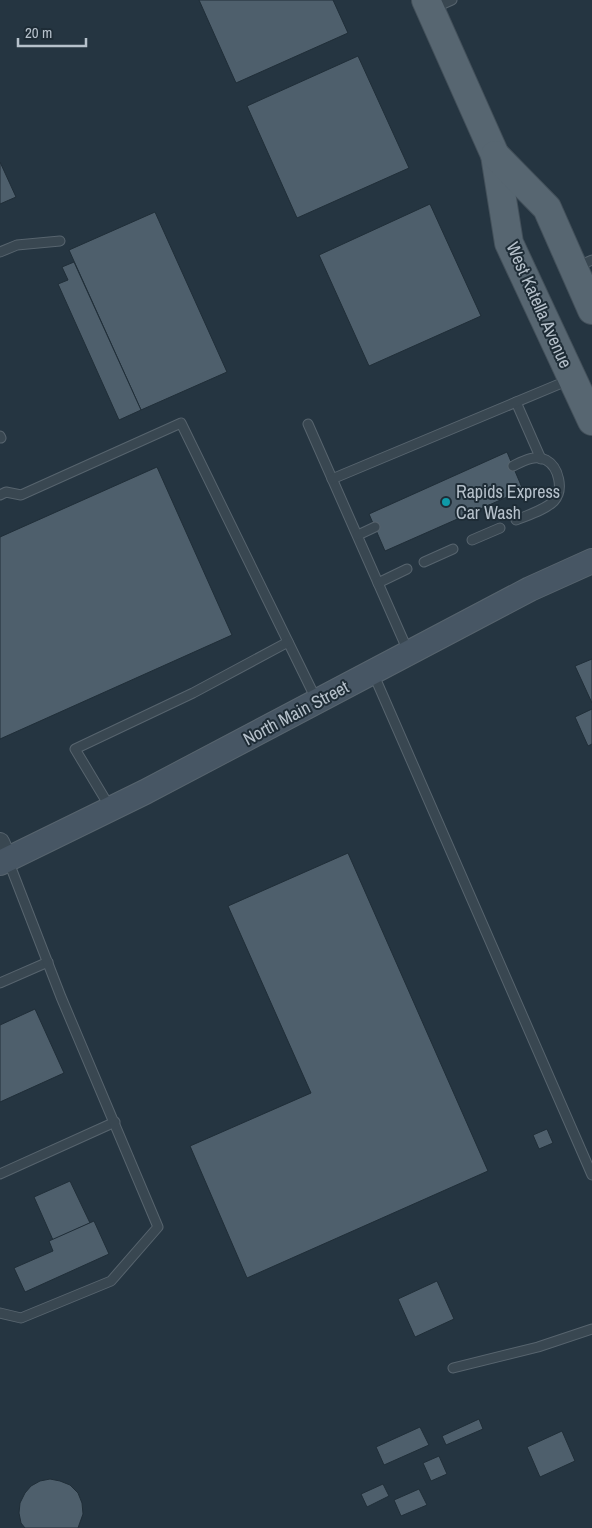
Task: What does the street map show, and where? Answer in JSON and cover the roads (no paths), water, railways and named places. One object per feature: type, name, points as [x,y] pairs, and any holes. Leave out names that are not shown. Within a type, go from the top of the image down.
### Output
[{"type":"main road","name":"West Katella Avenue","points":[[436,3],[495,155],[508,243],[592,421]]},
{"type":"main road","name":"West Katella Avenue","points":[[495,155],[547,208],[583,264],[592,310]]},
{"type":"main road","name":"North Main Street","points":[[3,855],[111,809],[410,654],[530,589],[592,561]]},
{"type":"lane","points":[[0,252],[16,245],[60,241]]},
{"type":"lane","points":[[332,479],[572,379]]},
{"type":"lane","points":[[516,402],[541,459]]},
{"type":"lane","points":[[0,495],[6,492],[21,495],[181,423],[317,702]]},
{"type":"lane","points":[[308,424],[410,654]]},
{"type":"lane","points":[[513,466],[531,458],[546,460],[559,479],[560,492],[554,501],[516,520]]},
{"type":"lane","points":[[358,535],[375,527]]},
{"type":"lane","points":[[472,540],[500,528]]},
{"type":"lane","points":[[424,562],[453,548]]},
{"type":"lane","points":[[378,583],[407,569]]},
{"type":"lane","points":[[111,809],[76,750],[193,693],[288,642]]},
{"type":"lane","points":[[373,673],[592,1175]]},
{"type":"lane","points":[[0,1313],[21,1318],[111,1281],[158,1227],[3,855]]},
{"type":"lane","points":[[0,983],[48,962]]},
{"type":"lane","points":[[0,1174],[115,1122]]},
{"type":"lane","points":[[453,1368],[538,1347],[592,1329]]},
{"type":"place","name":"Rapids Express Car Wash","points":[[446,502]]}]
